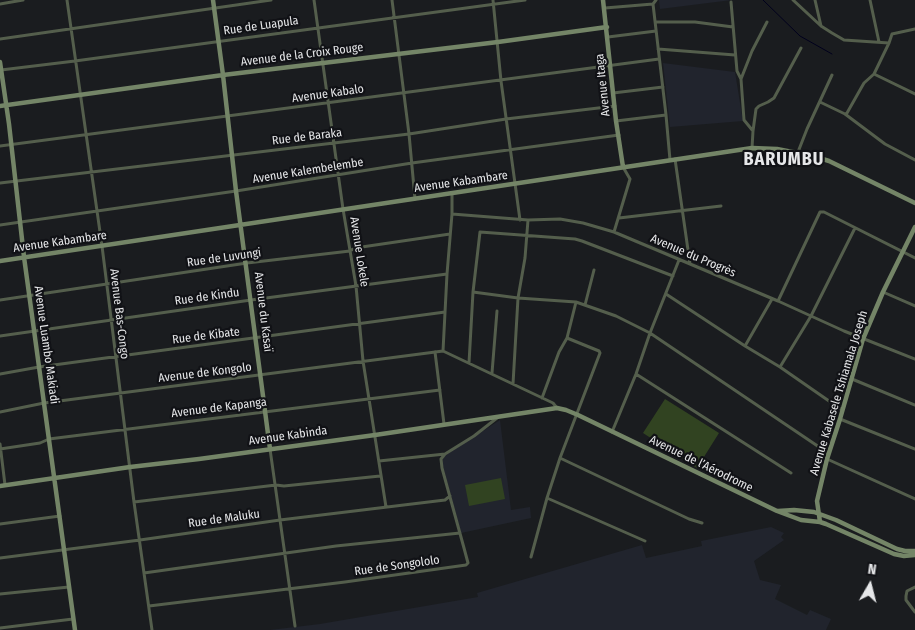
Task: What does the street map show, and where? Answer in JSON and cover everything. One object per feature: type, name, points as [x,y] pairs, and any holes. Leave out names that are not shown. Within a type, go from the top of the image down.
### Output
[{"type":"street","points":[[0,4],[23,0]]},
{"type":"street","name":"Avenue Bas-Congo","points":[[67,0],[102,246],[152,630]]},
{"type":"street","name":"Avenue du Kasaï","points":[[213,0],[250,300],[295,626]]},
{"type":"street","points":[[0,39],[270,0]]},
{"type":"street","name":"Avenue Lokele","points":[[314,0],[338,174],[356,286],[363,361],[386,507]]},
{"type":"street","points":[[392,0],[409,134],[415,199]]},
{"type":"street","name":"Rue de Luapula","points":[[0,70],[493,2],[525,0]]},
{"type":"street","name":"Avenue Itaga","points":[[603,0],[623,168]]},
{"type":"street","points":[[793,0],[821,26],[844,40],[889,43]]},
{"type":"street","points":[[814,0],[821,26]]},
{"type":"street","points":[[870,0],[879,42]]},
{"type":"street","points":[[493,2],[501,80],[520,220]]},
{"type":"street","points":[[604,8],[654,2],[670,160]]},
{"type":"street","points":[[731,2],[735,55],[737,71],[741,79],[744,120],[753,131]]},
{"type":"street","points":[[655,22],[695,22],[733,27]]},
{"type":"street","points":[[741,79],[752,51],[767,22]]},
{"type":"street","name":"Avenue de la Croix Rouge","points":[[0,106],[223,75],[607,28]]},
{"type":"street","points":[[846,114],[860,90],[874,74],[892,34],[915,29]]},
{"type":"street","points":[[608,37],[656,31]]},
{"type":"street","points":[[752,148],[756,109],[774,98],[801,48]]},
{"type":"street","points":[[658,49],[735,55]]},
{"type":"street","name":"Avenue Kabalo","points":[[0,146],[659,59]]},
{"type":"street","name":"Avenue Luambo Makiadi","points":[[0,62],[29,296],[75,630]]},
{"type":"street","points":[[874,74],[915,94]]},
{"type":"street","points":[[798,152],[832,75]]},
{"type":"street","points":[[614,93],[663,87]]},
{"type":"street","points":[[820,102],[846,114],[885,144],[915,160]]},
{"type":"street","name":"Rue de Baraka","points":[[0,183],[409,134],[506,118],[615,106]]},
{"type":"street","points":[[616,121],[666,115]]},
{"type":"street","name":"Avenue Kalembelembe","points":[[0,225],[97,212],[412,163],[619,136]]},
{"type":"street","name":"Avenue Kabambare","points":[[0,261],[752,148],[798,152],[829,161],[915,203]]},
{"type":"street","points":[[675,159],[690,265]]},
{"type":"street","points":[[614,232],[630,179],[623,168]]},
{"type":"street","points":[[452,193],[443,351],[492,373],[542,398],[557,408]]},
{"type":"street","points":[[619,218],[721,206]]},
{"type":"street","points":[[778,301],[819,213],[824,212],[915,258]]},
{"type":"street","name":"Avenue du Progrès","points":[[452,214],[520,220],[560,219],[614,232],[772,298],[863,339],[915,359]]},
{"type":"street","points":[[513,384],[518,298],[524,263],[528,220]]},
{"type":"street","name":"Avenue Kabasele Tshiamala Joseph","points":[[818,513],[818,497],[828,453],[868,324],[915,227]]},
{"type":"street","points":[[780,367],[811,316],[855,228]]},
{"type":"street","points":[[469,363],[473,292],[479,233],[481,232],[582,241],[673,276]]},
{"type":"street","name":"Rue de Luvungi","points":[[0,300],[246,263],[350,251],[355,248],[450,234]]},
{"type":"street","points":[[612,432],[679,260]]},
{"type":"street","points":[[585,305],[594,270]]},
{"type":"street","name":"Rue de Kindu","points":[[0,336],[111,319],[447,274]]},
{"type":"street","points":[[473,292],[518,298],[576,302],[616,316],[650,333],[828,453]]},
{"type":"street","points":[[883,292],[915,306]]},
{"type":"street","points":[[666,294],[780,367],[842,410]]},
{"type":"street","points":[[745,346],[772,298]]},
{"type":"street","points":[[542,398],[566,338],[576,302]]},
{"type":"street","points":[[492,373],[497,311]]},
{"type":"street","name":"Rue de Kibate","points":[[0,374],[445,312]]},
{"type":"street","points":[[531,557],[560,458],[600,354],[599,351],[566,338]]},
{"type":"street","name":"Avenue de Kongolo","points":[[0,412],[44,403],[443,351]]},
{"type":"street","points":[[435,352],[444,424]]},
{"type":"street","points":[[636,374],[791,473]]},
{"type":"street","points":[[852,378],[915,405]]},
{"type":"street","name":"Avenue de Kapanga","points":[[0,449],[40,443],[49,439],[440,390]]},
{"type":"street","name":"Avenue Kabinda","points":[[3,485],[375,435],[557,408],[578,415]]},
{"type":"street","name":"Avenue de l’Aérodrome","points":[[578,415],[777,511],[800,520],[820,522],[894,554],[904,556],[915,553]]},
{"type":"street","points":[[378,461],[445,454],[474,436],[499,417]]},
{"type":"street","points":[[840,419],[915,449]]},
{"type":"street","points":[[0,444],[3,485]]},
{"type":"street","name":"Rue de Songololo","points":[[149,606],[466,565],[468,563],[441,464],[441,459],[445,454]]},
{"type":"street","points":[[560,458],[689,519],[702,523]]},
{"type":"street","points":[[827,459],[915,499]]},
{"type":"street","points":[[134,502],[276,485],[284,486],[380,476]]},
{"type":"street","name":"Rue de Maluku","points":[[0,558],[445,500],[450,496]]},
{"type":"street","points":[[547,498],[646,541]]},
{"type":"street","points":[[777,511],[818,513],[897,549],[915,553]]},
{"type":"street","points":[[818,513],[820,522]]},
{"type":"street","points":[[0,524],[60,516]]},
{"type":"street","points":[[144,573],[336,546],[460,533]]},
{"type":"street","points":[[915,586],[907,591],[906,596],[906,600],[915,612]]},
{"type":"street","points":[[0,594],[69,587]]},
{"type":"street","points":[[0,628],[73,619]]},
{"type":"shaded area","points":[[659,0],[732,0],[660,9]]},
{"type":"shaded area","points":[[663,63],[735,72],[743,121],[670,127]]},
{"type":"shaded area","points":[[500,420],[511,510],[530,507],[531,518],[461,533],[443,466],[444,456]]},
{"type":"shaded area","points":[[771,527],[784,533],[781,537],[784,540],[754,561],[760,580],[781,585],[775,599],[807,615],[810,610],[831,619],[826,630],[270,630],[320,624],[478,597],[477,593],[642,545],[646,558],[702,546],[701,541]]},
{"type":"green space","points":[[665,399],[719,433],[697,468],[643,433]]},
{"type":"green space","points":[[501,478],[505,499],[469,506],[465,485]]},
{"type":"waterway","points":[[763,0],[800,36],[832,54]]},
{"type":"district","name":"BARUMBU","points":[[784,160]]}]
